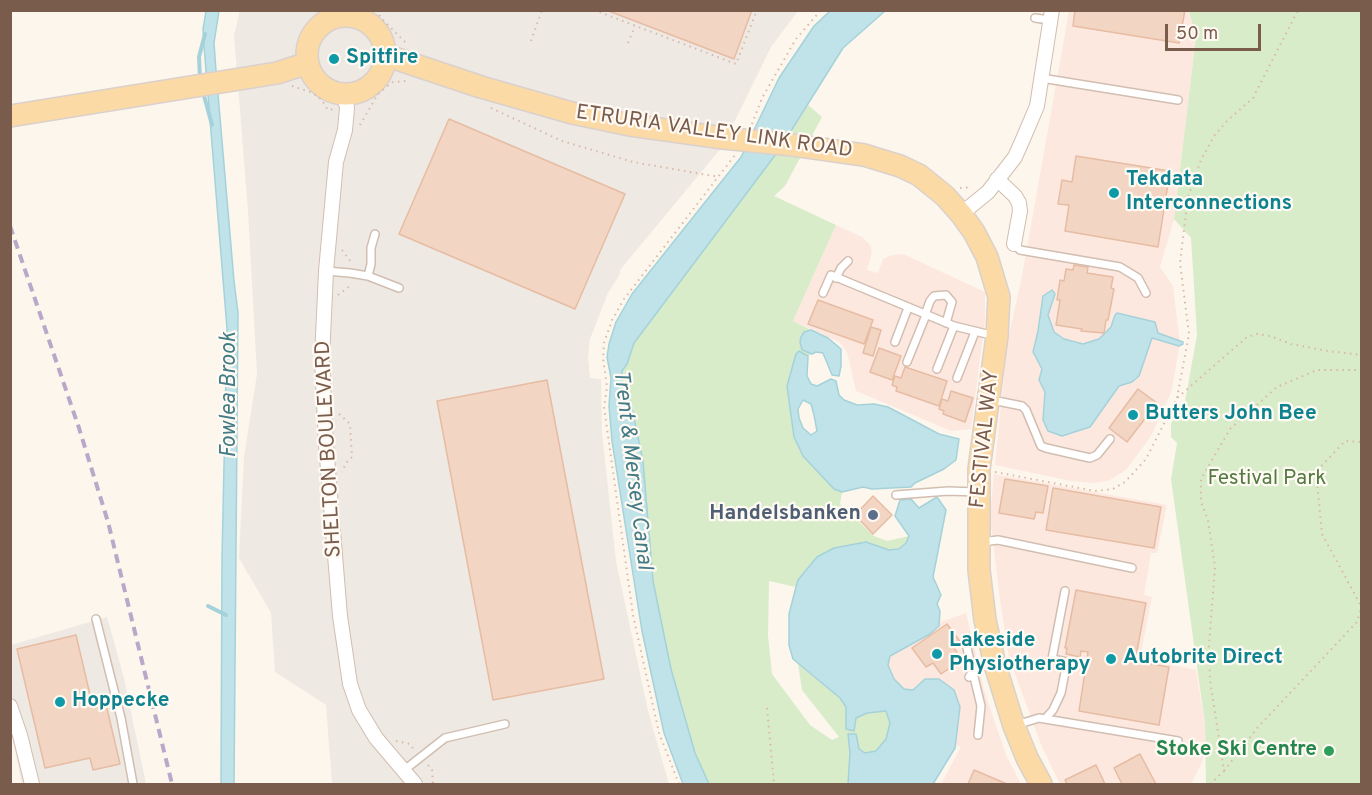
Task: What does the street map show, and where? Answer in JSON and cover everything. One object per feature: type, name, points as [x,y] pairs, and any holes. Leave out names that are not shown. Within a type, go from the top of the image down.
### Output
[{"type":"main road","points":[[346,14],[368,24],[377,32],[383,43],[385,55],[380,73],[368,88],[356,93],[344,94],[331,92],[320,85],[312,75],[307,51],[316,31],[324,23],[346,14]]},
{"type":"main road","name":"ETRURIA VALLEY LINK ROAD","points":[[385,55],[481,87],[572,113],[729,146],[793,145],[844,151],[900,165],[920,175],[945,196],[961,214]]},
{"type":"main road","points":[[10,116],[281,79],[308,63]]},
{"type":"main road","name":"FESTIVAL WAY","points":[[961,214],[974,232],[987,257],[999,297],[998,336],[987,399],[978,492],[978,542],[986,621],[995,665],[1014,726],[1039,784]]},
{"type":"street","points":[[961,214],[987,192],[1015,157],[1037,106],[1051,15]]},
{"type":"street","name":"SHELTON BOULEVARD","points":[[344,94],[345,130],[336,162],[326,271],[322,358],[326,445],[340,616],[350,684],[359,710],[376,738],[415,784]]},
{"type":"street","points":[[997,179],[1019,203],[1020,211],[1014,244]]},
{"type":"street","points":[[10,706],[32,784]]},
{"type":"lane","points":[[1035,18],[1051,15]]},
{"type":"lane","points":[[1041,78],[1178,100]]},
{"type":"lane","points":[[368,276],[375,234]]},
{"type":"lane","points":[[1014,244],[1020,250],[1120,267],[1138,278],[1146,292]]},
{"type":"lane","points":[[836,278],[848,261]]},
{"type":"lane","points":[[326,271],[368,276],[399,288]]},
{"type":"lane","points":[[823,293],[831,276],[954,326],[998,336]]},
{"type":"lane","points":[[907,362],[930,301],[934,296],[946,295],[952,302],[946,323]]},
{"type":"lane","points":[[895,342],[908,308]]},
{"type":"lane","points":[[937,369],[954,326]]},
{"type":"lane","points":[[957,378],[975,332]]},
{"type":"lane","points":[[987,399],[1022,406],[1026,410],[1041,446],[1046,448],[1090,458],[1097,455],[1110,439]]},
{"type":"lane","points":[[896,495],[948,490],[978,492]]},
{"type":"lane","points":[[978,542],[998,540],[1132,567]]},
{"type":"lane","points":[[1045,719],[1053,710],[1061,693],[1067,662],[1052,659],[1065,591]]},
{"type":"lane","points":[[96,619],[121,718],[133,784]]},
{"type":"lane","points":[[968,648],[971,674],[981,706],[978,735]]},
{"type":"lane","points":[[971,674],[983,666],[995,665]]},
{"type":"lane","points":[[1014,726],[1028,720],[1045,719],[1178,741]]},
{"type":"lane","points":[[403,771],[445,738],[505,724]]},
{"type":"path","points":[[531,41],[542,10]]},
{"type":"path","points":[[594,10],[736,64],[757,10]]},
{"type":"path","points":[[750,129],[762,98],[796,39],[821,10]]},
{"type":"path","points":[[979,469],[1095,491],[1113,489],[1125,482],[1146,459],[1177,398],[1188,334],[1180,263],[1188,197],[1201,160],[1214,136],[1253,98],[1298,10]]},
{"type":"path","points":[[628,43],[635,26]]},
{"type":"path","points":[[281,79],[313,93],[321,99],[328,110]]},
{"type":"path","points":[[366,113],[378,94],[393,82],[400,81]]},
{"type":"path","points":[[483,105],[562,141],[633,162],[719,177]]},
{"type":"path","points":[[679,784],[659,733],[633,615],[604,408],[607,387],[603,358],[604,343],[612,320],[624,299],[719,177],[729,146]]},
{"type":"path","points":[[955,187],[968,188],[976,185]]},
{"type":"path","points":[[338,296],[350,286]]},
{"type":"path","points":[[1177,398],[1247,337],[1257,334],[1291,344],[1362,355]]},
{"type":"path","points":[[1224,771],[1210,680],[1209,645],[1215,567],[1208,520],[1202,502],[1201,479],[1230,429],[1277,387],[1317,370],[1362,370]]},
{"type":"path","points":[[338,413],[350,424],[352,457],[346,463],[341,475]]},
{"type":"path","points":[[1210,784],[1224,771],[1258,727],[1357,622],[1361,605],[1323,534],[1316,472],[1345,441],[1362,442]]},
{"type":"path","points":[[767,708],[774,784]]},
{"type":"path","points":[[391,738],[410,744]]},
{"type":"path","points":[[432,770],[434,784]]},
{"type":"shaded area","points":[[240,10],[798,11],[771,47],[722,147],[620,270],[620,274],[608,293],[590,339],[588,358],[590,378],[601,379],[602,433],[616,561],[648,711],[669,784],[332,784],[326,705],[275,672],[271,613],[239,558],[244,457],[257,374],[248,211],[234,35]]},
{"type":"shaded area","points":[[1069,11],[1189,11],[1196,37],[1174,219],[1160,267],[1173,286],[1180,343],[1171,393],[1151,436],[1126,470],[1108,481],[1092,483],[1071,481],[995,465],[1007,344],[1022,276]]},
{"type":"shaded area","points":[[836,225],[862,237],[870,245],[872,253],[867,270],[878,273],[883,259],[903,254],[985,292],[985,320],[971,429],[951,431],[856,391],[847,352],[839,342],[793,321]]},
{"type":"shaded area","points":[[994,474],[1167,505],[1157,553],[1151,553],[1144,595],[1152,597],[1140,658],[1196,670],[1205,724],[1205,743],[1202,762],[1191,784],[1060,784],[1042,747],[1009,658],[990,516]]},
{"type":"shaded area","name":"Lakeside Physiotherapy","points":[[966,613],[984,690],[1006,755],[1021,784],[941,784],[961,747],[955,745],[960,707],[919,684],[913,690],[904,689],[894,679],[888,665],[890,656],[939,627],[940,622]]},
{"type":"shaded area","points":[[107,617],[124,678],[146,784],[22,784],[11,731],[11,645]]},
{"type":"green space","name":"Festival Park","points":[[1189,11],[1361,11],[1361,784],[1206,784],[1205,724],[1171,479],[1177,443],[1171,437],[1171,423],[1184,407],[1197,335],[1191,238],[1174,219],[1196,37]]},
{"type":"green space","points":[[808,105],[822,117],[785,186],[774,196],[836,225],[793,321],[811,330],[804,332],[802,350],[812,354],[808,356],[799,351],[792,368],[803,456],[834,489],[842,492],[840,504],[874,536],[887,541],[909,536],[906,543],[899,549],[889,550],[866,542],[834,548],[798,580],[796,587],[769,581],[768,636],[772,674],[810,725],[832,740],[839,737],[802,690],[798,664],[840,698],[856,718],[867,713],[886,711],[890,723],[886,739],[876,751],[865,753],[848,735],[850,753],[848,784],[709,784],[695,753],[671,669],[653,581],[647,512],[629,394],[622,383],[622,371],[627,364],[634,343],[779,150]]},
{"type":"water","points":[[206,11],[219,11],[214,43],[238,313],[234,784],[221,784],[222,558],[227,328],[204,46],[203,29]]},
{"type":"water","name":"Trent & Mersey Canal","points":[[830,11],[885,11],[843,48],[779,150],[634,343],[627,364],[622,371],[622,383],[629,394],[643,461],[653,581],[671,669],[695,753],[709,784],[683,784],[664,733],[642,631],[612,441],[609,406],[611,378],[607,357],[609,344],[616,322],[632,294],[741,157],[779,78],[814,26]]},
{"type":"water","points":[[1052,290],[1055,294],[1048,315],[1054,332],[1064,339],[1083,344],[1099,339],[1111,327],[1117,313],[1155,322],[1158,333],[1183,342],[1179,346],[1152,338],[1139,376],[1132,382],[1119,386],[1090,427],[1062,436],[1048,431],[1043,420],[1045,392],[1039,380],[1042,369],[1033,352],[1043,296]]},
{"type":"water","points":[[811,330],[828,338],[841,349],[839,376],[832,375],[823,353],[812,354],[802,350],[801,337],[804,332]]},
{"type":"water","points":[[799,351],[808,356],[807,376],[811,384],[817,386],[831,379],[836,381],[839,395],[844,400],[857,405],[874,404],[888,407],[939,434],[959,439],[956,460],[911,487],[872,489],[863,487],[842,492],[834,489],[803,456],[794,437],[787,386],[796,354]],"holes":[[[803,400],[811,404],[817,431],[811,435],[803,428],[798,409]]]},
{"type":"water","points":[[937,497],[946,510],[933,577],[941,595],[937,604],[940,611],[939,626],[930,634],[890,656],[888,665],[894,679],[904,689],[913,690],[925,679],[939,679],[954,690],[960,707],[955,748],[933,784],[848,784],[850,753],[848,734],[856,734],[859,749],[865,753],[876,751],[886,739],[890,723],[886,711],[867,713],[856,718],[854,731],[846,729],[846,707],[840,698],[793,659],[789,645],[789,614],[798,580],[817,557],[834,548],[866,542],[889,550],[899,549],[906,543],[909,536],[895,516],[900,500],[911,499],[919,508]]},
{"type":"building","points":[[606,10],[752,10],[734,59]]},
{"type":"building","points":[[1075,10],[1185,10],[1179,43],[1073,26]]},
{"type":"building","points":[[449,119],[625,194],[575,309],[399,234]]},
{"type":"building","name":"Tekdata Interconnections","points":[[1076,156],[1170,171],[1158,247],[1065,231],[1069,205],[1058,204],[1062,180],[1072,182]]},
{"type":"building","points":[[1074,265],[1088,267],[1087,273],[1113,277],[1111,288],[1114,289],[1104,333],[1081,331],[1082,329],[1056,325],[1060,280],[1064,281],[1066,269],[1073,270]]},
{"type":"building","points":[[818,300],[873,320],[864,344],[808,324]]},
{"type":"building","points":[[871,327],[881,330],[873,356],[863,353]]},
{"type":"building","points":[[879,348],[901,356],[892,380],[870,372]]},
{"type":"building","points":[[905,367],[947,381],[939,406],[896,391],[897,387],[892,385],[895,376],[901,378]]},
{"type":"building","points":[[547,380],[604,679],[493,700],[437,401]]},
{"type":"building","name":"Butters John Bee","points":[[1138,389],[1157,403],[1127,442],[1109,428]]},
{"type":"building","points":[[951,391],[973,398],[965,422],[943,414],[944,411],[939,409],[942,399],[948,401]]},
{"type":"building","points":[[1005,479],[1048,486],[1043,513],[1036,512],[1034,519],[999,513]]},
{"type":"building","points":[[1053,488],[1161,507],[1154,548],[1046,530]]},
{"type":"building","name":"Handelsbanken","points":[[873,496],[892,515],[873,534],[855,515]]},
{"type":"building","name":"Autobrite Direct","points":[[1076,590],[1146,603],[1135,661],[1169,667],[1159,725],[1079,711],[1088,652],[1081,651],[1080,657],[1066,654],[1067,648],[1065,648]]},
{"type":"building","name":"Lakeside Physiotherapy","points":[[947,624],[961,643],[954,648],[962,660],[941,674],[933,663],[926,667],[912,648]]},
{"type":"building","name":"Hoppecke","points":[[76,635],[92,703],[105,700],[120,764],[93,770],[90,758],[45,768],[17,649]]},
{"type":"building","points":[[1140,754],[1156,784],[1122,784],[1114,768]]},
{"type":"building","points":[[1096,765],[1105,784],[1067,784],[1065,780]]},
{"type":"building","points":[[974,770],[1007,784],[968,784]]},
{"type":"waterway","name":"Fowlea Brook","points":[[200,79],[199,57],[205,34]]},
{"type":"waterway","name":"Fowlea Brook","points":[[203,92],[212,125]]},
{"type":"waterway","points":[[208,606],[226,615]]},
{"type":"railway","points":[[10,226],[79,428],[108,522],[172,784]]},
{"type":"place","name":"Spitfire","points":[[334,59]]},
{"type":"place","name":"Tekdata Interconnections","points":[[1114,193]]},
{"type":"place","name":"Butters John Bee","points":[[1133,415]]},
{"type":"place","name":"Handelsbanken","points":[[873,515]]},
{"type":"place","name":"Lakeside Physiotherapy","points":[[937,654]]},
{"type":"place","name":"Autobrite Direct","points":[[1111,659]]},
{"type":"place","name":"Hoppecke","points":[[60,702]]},
{"type":"place","name":"Stoke Ski Centre","points":[[1329,751]]}]
